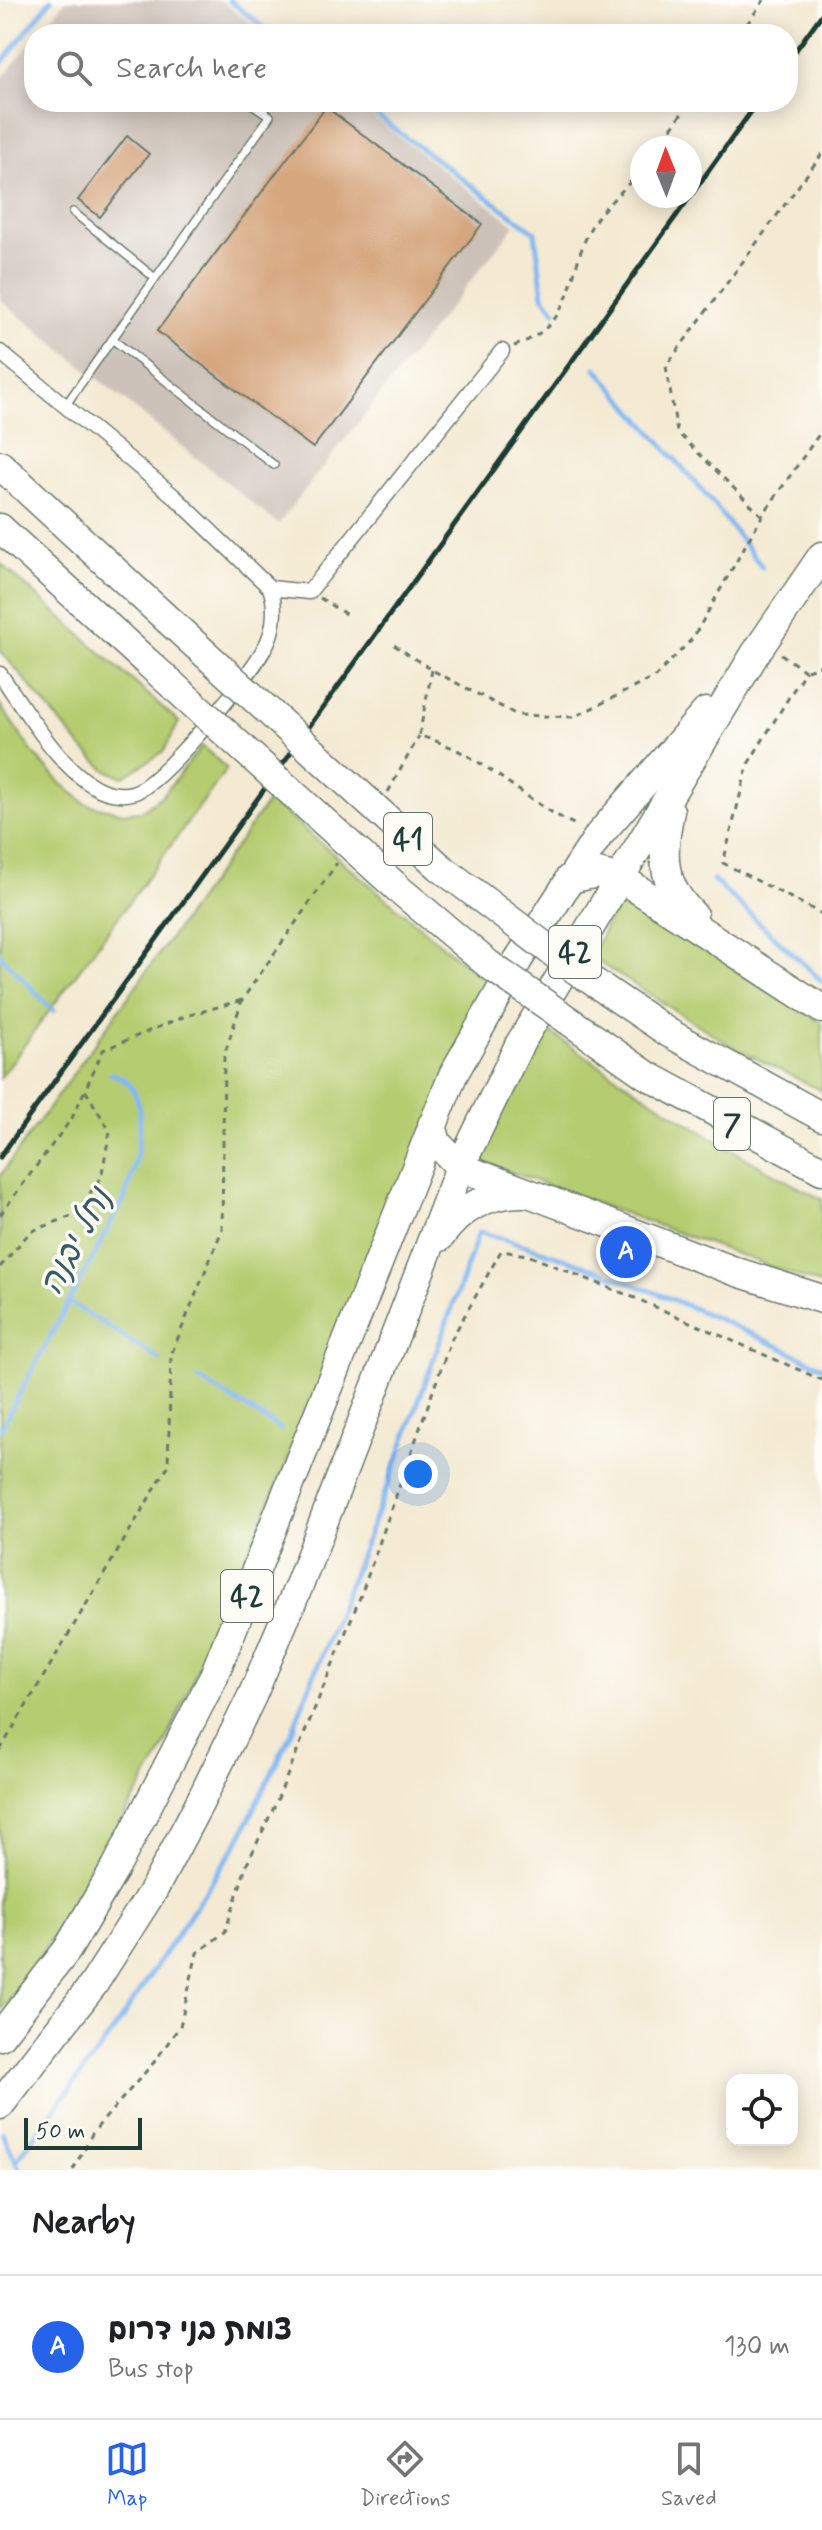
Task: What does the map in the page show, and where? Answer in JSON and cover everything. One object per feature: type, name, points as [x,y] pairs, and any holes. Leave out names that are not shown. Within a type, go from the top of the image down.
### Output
[{"type":"highway","points":[[0,449],[107,564]]},
{"type":"highway","name":"41","points":[[0,465],[440,867],[529,935],[669,1033]]},
{"type":"highway","name":"41","points":[[0,528],[477,955],[645,1074]]},
{"type":"highway","name":"42","points":[[0,2105],[93,1985],[154,1889],[252,1696],[300,1583],[460,1167],[519,1045],[759,648],[822,556]]},
{"type":"highway","name":"42","points":[[0,2036],[67,1950],[109,1879],[213,1678],[432,1125],[478,1029],[599,835],[759,648]]},
{"type":"highway","points":[[677,786],[664,841],[666,877],[688,911],[716,938]]},
{"type":"highway","points":[[569,879],[598,873],[622,879],[822,1009]]},
{"type":"highway","name":"7","points":[[669,1033],[822,1117]]},
{"type":"highway","name":"7","points":[[645,1074],[822,1170]]},
{"type":"highway","points":[[432,1125],[437,1143],[460,1167],[538,1194],[737,1272],[822,1299]]},
{"type":"highway","points":[[423,1265],[451,1222],[463,1210],[510,1193],[538,1194]]},
{"type":"street","points":[[270,588],[309,592],[502,351]]},
{"type":"street","points":[[0,352],[175,497],[270,588],[275,599],[267,644],[226,699],[161,773],[140,790],[125,795],[108,793],[80,776],[0,674]]},
{"type":"lane","points":[[65,406],[270,116],[264,112]]},
{"type":"lane","points":[[73,212],[155,278]]},
{"type":"lane","points":[[112,339],[274,465]]},
{"type":"path","points":[[747,24],[764,0]]},
{"type":"path","points":[[666,136],[683,112]]},
{"type":"path","points":[[762,516],[677,432],[666,366],[822,154]]},
{"type":"path","points":[[502,351],[540,337],[566,301],[590,227],[630,182]]},
{"type":"path","points":[[394,645],[432,670],[517,715],[574,717],[655,677],[693,638],[762,516],[822,430]]},
{"type":"path","points":[[309,592],[350,617]]},
{"type":"path","points":[[759,648],[805,671]]},
{"type":"path","points":[[822,665],[805,671],[748,764],[723,863],[822,914]]},
{"type":"path","points":[[381,802],[399,778],[419,736],[432,670]]},
{"type":"path","points":[[419,736],[461,750],[495,770],[556,816],[599,835]]},
{"type":"path","points":[[0,1750],[168,1466],[171,1355],[222,1230],[224,1056],[242,1000],[338,862]]},
{"type":"path","points":[[0,1215],[72,1118],[103,1050],[183,1017],[242,1000]]},
{"type":"path","points":[[0,1267],[30,1232],[74,1215],[101,1178],[110,1131],[85,1090]]},
{"type":"path","points":[[73,2170],[93,2132],[155,2061],[180,2026],[197,1953],[225,1932],[247,1864],[276,1803],[361,1595],[451,1340],[501,1251],[527,1255],[610,1288],[822,1380]]},
{"type":"shaded area","points":[[66,0],[220,0],[251,24],[46,24]]},
{"type":"shaded area","points":[[24,51],[24,112],[366,112],[515,225],[278,524],[0,300],[0,81]]},
{"type":"green space","points":[[0,563],[179,722],[164,751],[124,777],[107,771],[81,747],[0,650]]},
{"type":"green space","points":[[0,705],[33,753],[86,804],[123,813],[141,811],[164,794],[202,746],[227,769],[0,1078]]},
{"type":"green space","points":[[269,800],[492,987],[160,1756],[43,1952],[0,2012],[0,1176]]},
{"type":"green space","points":[[623,893],[822,1023],[822,1091],[735,1048],[590,957]]},
{"type":"green space","points":[[542,1027],[714,1139],[822,1199],[822,1285],[478,1160]]},
{"type":"building","points":[[322,112],[333,112],[482,224],[313,448],[157,331]]},
{"type":"building","points":[[127,136],[149,154],[100,217],[78,200]]},
{"type":"waterway","name":"נחל יבנה","points":[[32,24],[51,0]]},
{"type":"waterway","points":[[229,0],[259,24]]},
{"type":"waterway","name":"נחל יבנה","points":[[0,65],[24,34]]},
{"type":"waterway","points":[[372,112],[535,232],[543,296],[555,311]]},
{"type":"waterway","points":[[596,368],[713,503],[762,567]]},
{"type":"waterway","points":[[713,880],[822,981]]},
{"type":"waterway","name":"נחל יבנה","points":[[0,955],[54,1011]]},
{"type":"waterway","name":"נחל יבנה","points":[[0,1430],[125,1197],[138,1147],[139,1109],[135,1093],[126,1081],[111,1074]]},
{"type":"waterway","points":[[16,2161],[114,2030],[238,1842],[293,1729],[399,1456],[479,1232],[567,1259],[654,1292],[822,1367]]},
{"type":"waterway","points":[[69,1302],[159,1359]]},
{"type":"waterway","points":[[199,1379],[281,1429]]},
{"type":"waterway","name":"נחל יבנה","points":[[2,2132],[20,2170]]},
{"type":"railway","points":[[798,47],[822,14]]},
{"type":"railway","points":[[0,1157],[751,112]]},
{"type":"place","name":"צומת בני דרום","points":[[626,1252]]}]
